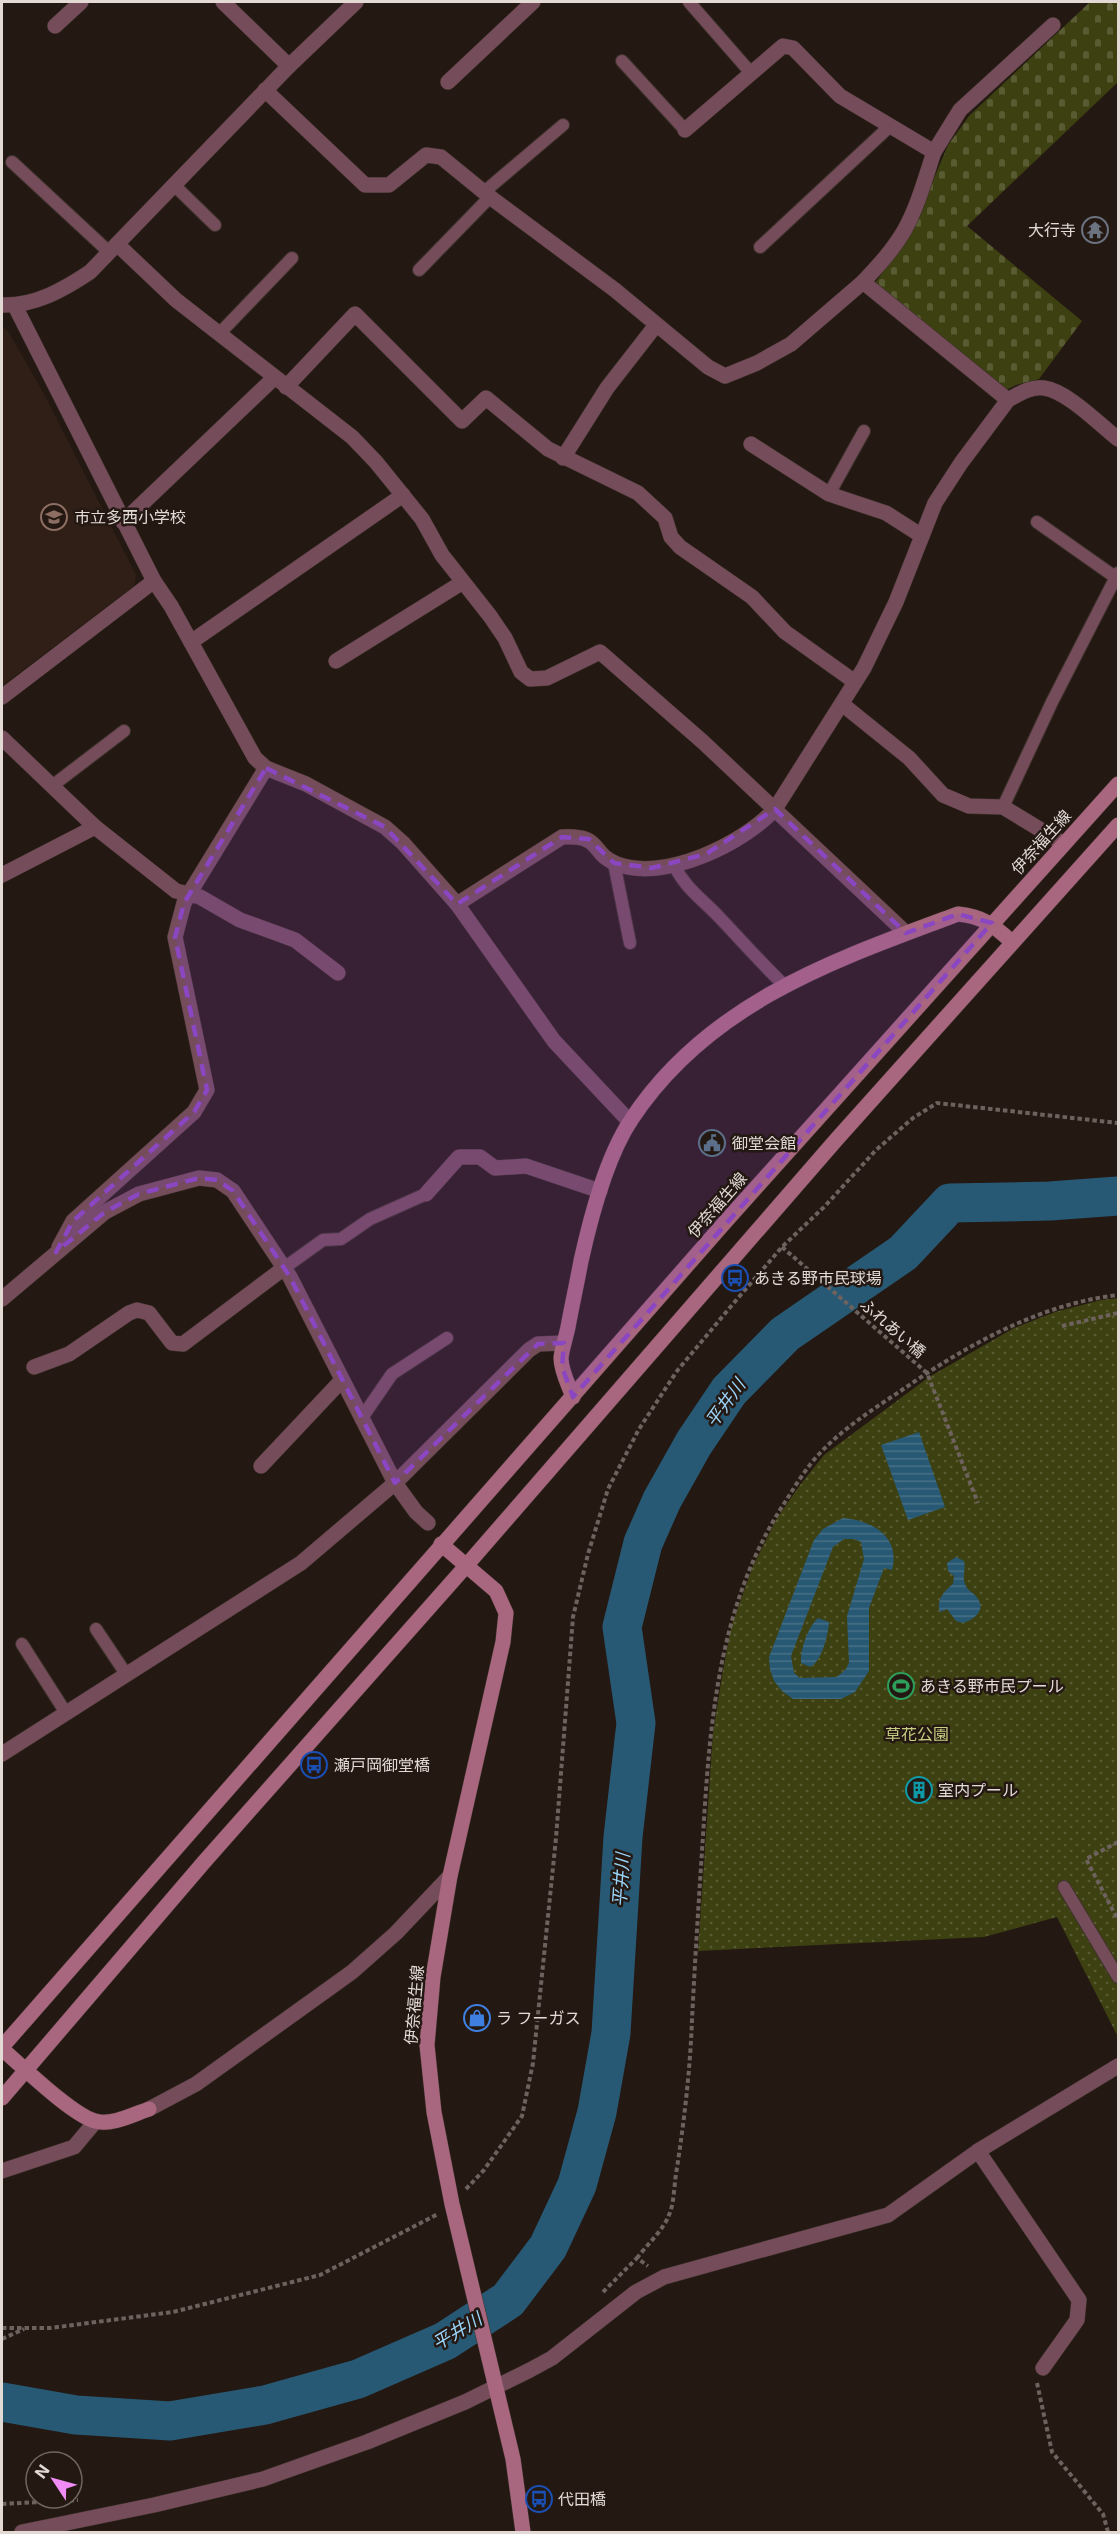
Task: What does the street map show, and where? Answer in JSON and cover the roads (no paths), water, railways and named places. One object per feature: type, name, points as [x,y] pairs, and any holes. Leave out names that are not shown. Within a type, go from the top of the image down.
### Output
[{"type":"main road","name":"伊奈福生線","points":[[2,2048],[441,1544],[992,923],[1119,784]]},
{"type":"main road","points":[[2,2098],[204,1862],[466,1566],[836,1140],[1012,942],[1118,828]]},
{"type":"main road","points":[[573,1397],[561,1359],[586,1239],[600,1191],[630,1122],[687,1054],[720,1026],[784,985],[830,963],[958,914],[976,916],[992,923],[1012,942]]},
{"type":"main road","name":"伊奈福生線","points":[[441,1544],[496,1591],[506,1613],[503,1642],[450,1876],[433,1977],[427,2045],[434,2112],[452,2204],[513,2459],[523,2532]]},
{"type":"main road","points":[[2,2048],[75,2110],[95,2122],[115,2121],[149,2109]]},
{"type":"street","points":[[55,26],[81,2]]},
{"type":"street","points":[[223,2],[289,66]]},
{"type":"street","points":[[356,2],[289,66],[90,272],[64,290],[41,299],[8,305],[154,581],[171,606],[255,758],[266,768],[306,784],[385,827],[403,843],[457,904],[554,1041],[630,1122]]},
{"type":"street","points":[[448,81],[533,2]]},
{"type":"street","points":[[266,90],[365,186],[390,186],[426,155],[441,157],[615,290],[708,367],[724,376],[757,363],[791,344],[863,282],[886,257],[904,231],[919,197],[934,152],[960,110],[1053,25]]},
{"type":"street","points":[[685,130],[783,46],[793,48],[840,96],[934,152]]},
{"type":"street","points":[[113,248],[352,437],[422,519],[442,555],[505,638],[521,672],[530,679],[547,678],[600,652],[775,808],[906,933]]},
{"type":"street","points":[[863,282],[1008,400]]},
{"type":"street","points":[[123,522],[355,314],[462,421],[486,398],[563,458],[638,493],[665,518],[671,537],[680,547],[752,597],[785,632],[855,682]]},
{"type":"street","points":[[563,458],[607,388],[656,325]]},
{"type":"street","points":[[457,904],[562,837],[577,836],[589,839],[605,857],[629,868],[674,865],[684,863],[733,840],[767,818],[855,682],[896,602],[935,503],[961,463],[1008,400],[1025,391],[1042,388],[1060,393],[1119,439]]},
{"type":"street","points":[[751,444],[829,494],[886,513],[922,536]]},
{"type":"street","points":[[191,642],[403,495]]},
{"type":"street","points":[[2,697],[154,581]]},
{"type":"street","points":[[336,661],[462,582]]},
{"type":"street","points":[[842,704],[909,758],[943,795],[969,806],[1004,807],[1064,844]]},
{"type":"street","points":[[2,738],[95,827],[176,891],[200,897],[240,920],[295,940],[338,973]]},
{"type":"street","points":[[56,1252],[73,1221],[194,1112],[207,1090],[175,937],[184,903],[266,768]]},
{"type":"street","points":[[2,875],[95,827]]},
{"type":"street","points":[[426,1194],[459,1157],[480,1157],[495,1168],[526,1166],[600,1191]]},
{"type":"street","points":[[2,1299],[105,1212],[139,1194],[199,1178],[217,1180],[233,1191],[284,1268],[395,1483],[416,1512],[428,1523]]},
{"type":"street","points":[[34,1367],[69,1354],[129,1313],[137,1310],[150,1313],[172,1342],[183,1344],[284,1268]]},
{"type":"street","points":[[2,1754],[301,1563],[395,1483],[528,1350],[537,1344],[564,1343]]},
{"type":"street","points":[[261,1466],[342,1380]]},
{"type":"street","points":[[149,2109],[196,2084],[352,1972],[396,1933],[450,1876]]},
{"type":"street","points":[[22,2532],[154,2505],[263,2479],[367,2442],[496,2387],[552,2358],[636,2292],[664,2277],[888,2215],[978,2151],[1119,2066]]},
{"type":"street","points":[[2,2171],[74,2147],[95,2122]]},
{"type":"street","points":[[978,2151],[1079,2300],[1077,2320],[1043,2368]]},
{"type":"lane","points":[[689,2],[751,73]]},
{"type":"lane","points":[[622,61],[685,130]]},
{"type":"lane","points":[[419,270],[487,194],[563,125]]},
{"type":"lane","points":[[760,247],[890,127]]},
{"type":"lane","points":[[12,162],[113,248]]},
{"type":"lane","points":[[174,185],[215,225]]},
{"type":"lane","points":[[219,334],[292,258]]},
{"type":"lane","points":[[829,494],[864,431]]},
{"type":"lane","points":[[1004,807],[1052,702],[1117,575],[1037,522]]},
{"type":"lane","points":[[52,786],[124,731]]},
{"type":"lane","points":[[614,863],[630,943]]},
{"type":"lane","points":[[674,865],[683,883],[784,985]]},
{"type":"lane","points":[[284,1268],[323,1240],[341,1239],[370,1219],[426,1194]]},
{"type":"lane","points":[[362,1419],[392,1374],[447,1338]]},
{"type":"lane","points":[[96,1629],[126,1674]]},
{"type":"lane","points":[[22,1644],[66,1713]]},
{"type":"lane","points":[[1064,1887],[1119,1977]]},
{"type":"water","points":[[919,1432],[945,1507],[908,1520],[881,1445]]},
{"type":"water","points":[[843,1518],[854,1519],[874,1527],[882,1532],[892,1548],[894,1558],[892,1570],[884,1568],[869,1608],[869,1671],[855,1692],[841,1699],[793,1699],[774,1681],[769,1657],[814,1540],[823,1529]],"holes":[[[844,1539],[861,1542],[864,1559],[847,1616],[849,1663],[837,1677],[800,1678],[794,1673],[791,1656],[833,1547]]]},
{"type":"water","points":[[956,1557],[964,1561],[965,1584],[980,1603],[977,1614],[971,1620],[963,1623],[956,1621],[947,1609],[940,1612],[939,1608],[942,1596],[953,1584],[954,1576],[948,1571],[947,1563]]},
{"type":"water","points":[[818,1618],[829,1622],[821,1654],[810,1667],[801,1663],[802,1651],[808,1633]]},
{"type":"waterway","name":"平井川","points":[[2,2402],[76,2415],[170,2421],[265,2405],[358,2379],[445,2341],[508,2300],[548,2247],[577,2185],[597,2112],[611,2033],[623,1837],[636,1723],[622,1627],[643,1543],[662,1500],[694,1443],[729,1391],[785,1334],[903,1253],[950,1203],[1050,1201],[1118,1196]]},
{"type":"place","name":"大行寺","points":[[1095,230]]},
{"type":"place","name":"市立多西小学校","points":[[54,517]]},
{"type":"place","name":"御堂会館","points":[[712,1143]]},
{"type":"place","name":"あきる野市民球場","points":[[735,1278]]},
{"type":"place","name":"あきる野市民プール","points":[[901,1686]]},
{"type":"place","name":"瀬戸岡御堂橋","points":[[314,1765]]},
{"type":"place","name":"室内プール","points":[[919,1790]]},
{"type":"place","name":"ラ フーガス","points":[[477,2018]]},
{"type":"place","name":"代田橋","points":[[539,2499]]},
{"type":"park label","name":"草花公園","points":[[917,1734]]}]
